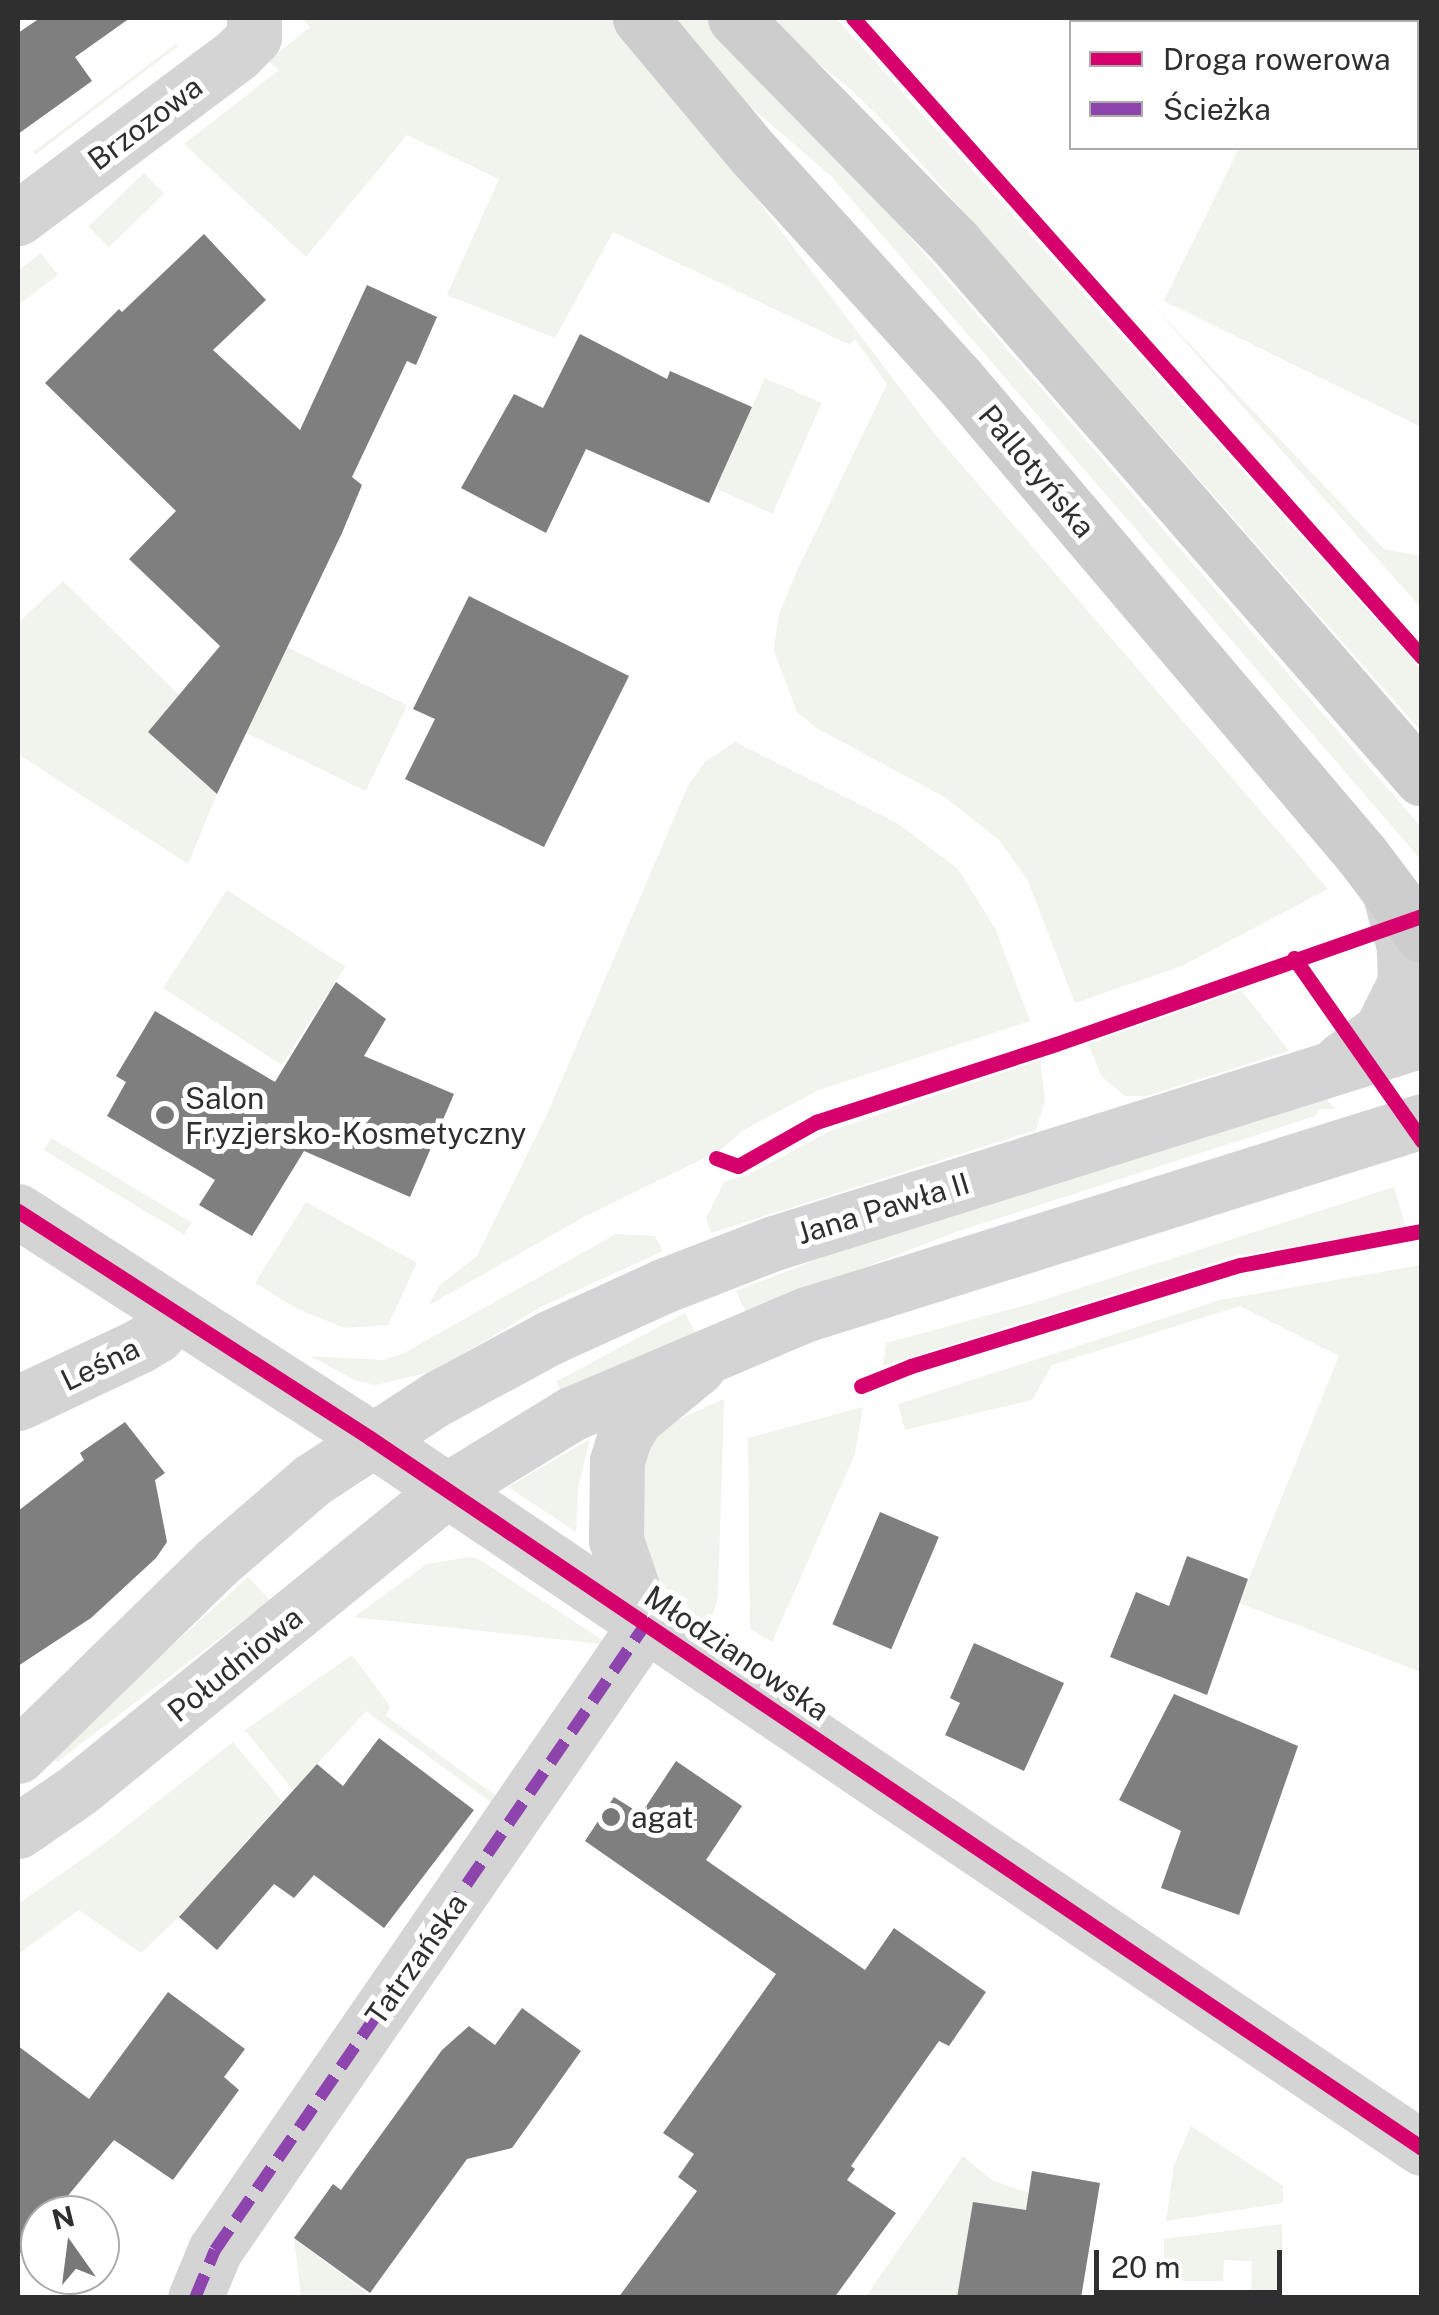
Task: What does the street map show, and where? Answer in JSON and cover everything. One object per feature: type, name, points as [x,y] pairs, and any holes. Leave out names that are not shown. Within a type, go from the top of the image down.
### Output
[{"type":"main road","name":"Pallotyńska","points":[[640,18],[753,153],[958,379],[1422,935]]},
{"type":"main road","points":[[735,18],[956,244],[1422,779]]},
{"type":"street","name":"Brzozowa","points":[[18,218],[237,54],[254,37],[254,18]]},
{"type":"street","points":[[1324,1070],[1380,1030],[1397,1006],[1405,982],[1404,947],[1389,891]]},
{"type":"street","name":"Jana Pawła II","points":[[370,1438],[549,1338],[774,1243],[1422,1040]]},
{"type":"street","points":[[447,1490],[570,1414],[807,1314],[1422,1121]]},
{"type":"street","name":"Młodzianowska","points":[[18,1211],[370,1438],[1422,2148]]},
{"type":"street","name":"Leśna","points":[[18,1403],[140,1346],[157,1335],[173,1314]]},
{"type":"street","points":[[646,1625],[616,1540],[615,1492],[624,1438],[646,1409],[727,1345]]},
{"type":"street","points":[[18,1756],[218,1562],[312,1480],[370,1438]]},
{"type":"street","name":"Południowa","points":[[18,1832],[78,1789],[447,1490]]},
{"type":"street","name":"Tatrzańska","points":[[196,2298],[215,2250],[646,1625]]},
{"type":"shaded area","points":[[302,18],[620,18],[934,433],[1328,889],[1182,966],[1075,1003],[1028,881],[999,840],[946,798],[815,727],[797,712],[774,651],[778,617],[797,571],[887,384],[855,339],[850,345],[613,232],[555,338],[447,295],[499,179],[407,135],[306,257],[184,144],[279,70],[268,61],[310,27]]},
{"type":"shaded area","points":[[665,18],[707,18],[839,155],[1421,827],[1421,860],[832,177],[730,89]]},
{"type":"shaded area","points":[[761,18],[836,18],[1421,670],[1421,731],[887,125],[848,87]]},
{"type":"shaded area","points":[[178,46],[35,155],[33,152]]},
{"type":"shaded area","points":[[1419,67],[1422,68],[1421,427],[1164,301],[1238,150],[1419,150]]},
{"type":"shaded area","points":[[144,173],[164,194],[109,247],[89,226]]},
{"type":"shaded area","points":[[41,253],[58,275],[18,305],[18,271]]},
{"type":"shaded area","points":[[1149,301],[1384,549],[1421,556],[1421,608]]},
{"type":"shaded area","points":[[765,378],[822,403],[772,514],[716,489]]},
{"type":"shaded area","points":[[63,581],[179,695],[148,732],[217,794],[188,864],[18,754],[18,623]]},
{"type":"shaded area","points":[[285,646],[407,706],[366,791],[243,731]]},
{"type":"shaded area","points":[[735,742],[897,823],[958,869],[995,928],[1030,1021],[819,1090],[742,1131],[722,1149],[582,1218],[429,1305],[440,1285],[477,1256],[548,1112],[688,786],[705,762]]},
{"type":"shaded area","points":[[227,890],[345,967],[282,1065],[163,988]]},
{"type":"shaded area","points":[[1241,990],[1289,1051],[1146,1096],[1125,1096],[1102,1077],[1088,1044]]},
{"type":"shaded area","points":[[1040,1060],[1045,1100],[1036,1130],[711,1233],[706,1218],[724,1182],[750,1174],[830,1131]]},
{"type":"shaded area","points":[[1319,1090],[1335,1109],[1319,1109],[1315,1116],[956,1232],[746,1313],[736,1291],[921,1219]]},
{"type":"shaded area","points":[[51,1138],[192,1222],[184,1234],[44,1150]]},
{"type":"shaded area","points":[[1394,1187],[1406,1228],[1235,1256],[883,1366],[886,1343],[1037,1302]]},
{"type":"shaded area","points":[[306,1202],[417,1263],[388,1325],[344,1328],[296,1308],[255,1283]]},
{"type":"shaded area","points":[[616,1234],[655,1236],[663,1251],[543,1306],[434,1371],[376,1385],[357,1381],[310,1356],[384,1360],[402,1354]]},
{"type":"shaded area","points":[[1421,1265],[1421,1672],[1239,1603],[1339,1356],[1240,1306],[1052,1365],[1032,1400],[905,1430],[898,1404],[1220,1300]]},
{"type":"shaded area","points":[[685,1313],[696,1334],[567,1403],[556,1382]]},
{"type":"shaded area","points":[[724,1399],[718,1597],[709,1627],[641,1566],[633,1466],[666,1425]]},
{"type":"shaded area","points":[[863,1407],[855,1454],[772,1642],[750,1628],[748,1438]]},
{"type":"shaded area","points":[[590,1439],[578,1488],[576,1532],[508,1487]]},
{"type":"shaded area","points":[[470,1557],[610,1645],[354,1617],[427,1564]]},
{"type":"shaded area","points":[[248,1577],[270,1600],[57,1762],[50,1756]]},
{"type":"shaded area","points":[[352,1655],[390,1706],[386,1716],[503,1801],[499,1808],[366,1711],[293,1790],[245,1730]]},
{"type":"shaded area","points":[[233,1742],[282,1801],[179,1917],[141,1953],[79,1910],[18,1954],[18,1904],[104,1844]]},
{"type":"shaded area","points":[[1191,2126],[1283,2186],[1283,2203],[1166,2221],[1174,2165]]},
{"type":"shaded area","points":[[963,2156],[992,2180],[1029,2193],[1026,2210],[957,2297],[865,2298]]},
{"type":"shaded area","points":[[1282,2224],[1282,2297],[1251,2297],[1252,2261],[1224,2260],[1223,2281],[1164,2281],[1164,2239]]},
{"type":"shaded area","points":[[294,2238],[371,2297],[301,2297]]},
{"type":"building","points":[[40,18],[130,18],[75,57],[92,81],[18,134],[18,33]]},
{"type":"building","points":[[204,234],[266,300],[213,350],[300,430],[367,285],[437,317],[416,365],[407,361],[352,477],[362,485],[342,533],[217,794],[148,732],[220,646],[129,559],[176,511],[45,383],[119,309],[122,312]]},
{"type":"building","points":[[580,334],[667,379],[670,371],[752,407],[709,503],[586,449],[546,533],[461,488],[514,394],[543,408]]},
{"type":"building","points":[[469,596],[629,676],[544,847],[405,779],[435,719],[413,709]]},
{"type":"building","points":[[336,982],[386,1019],[364,1056],[454,1094],[410,1197],[304,1151],[252,1236],[199,1205],[215,1180],[107,1116],[126,1082],[116,1076],[155,1011],[275,1082]]},
{"type":"building","points":[[125,1422],[165,1473],[155,1480],[167,1542],[156,1558],[91,1618],[18,1666],[18,1511],[84,1460],[80,1453]]},
{"type":"building","points":[[880,1512],[939,1537],[891,1649],[832,1624]]},
{"type":"building","points":[[1187,1556],[1248,1579],[1207,1695],[1110,1657],[1136,1592],[1169,1606]]},
{"type":"building","points":[[974,1643],[1064,1683],[1024,1771],[945,1735],[960,1703],[950,1698]]},
{"type":"building","points":[[1174,1694],[1298,1746],[1239,1915],[1161,1888],[1181,1831],[1119,1800]]},
{"type":"building","points":[[379,1738],[474,1810],[384,1928],[314,1875],[294,1898],[274,1884],[217,1950],[179,1917],[317,1764],[343,1786]]},
{"type":"building","points":[[676,1761],[742,1806],[706,1860],[865,1970],[894,1928],[986,1992],[949,2046],[939,2041],[851,2166],[855,2169],[847,2180],[896,2213],[834,2298],[618,2298],[697,2191],[678,2177],[694,2154],[663,2133],[776,1974],[585,1841],[614,1797],[641,1814]]},
{"type":"building","points":[[168,1992],[245,2049],[224,2077],[239,2090],[173,2180],[114,2140],[69,2195],[20,2195],[18,2256],[18,2046],[89,2099]]},
{"type":"building","points":[[522,2008],[581,2051],[512,2148],[467,2159],[370,2293],[294,2238],[333,2184],[341,2190],[442,2050],[469,2026],[495,2045]]},
{"type":"building","points":[[1032,2171],[1100,2183],[1081,2298],[957,2298],[973,2202],[1026,2210]]},
{"type":"marked path","points":[[195,2298],[215,2250],[645,1625]]},
{"type":"cycle path","points":[[853,18],[1422,657]]},
{"type":"cycle path","points":[[716,1158],[738,1166],[816,1122],[1056,1044],[1422,916]]},
{"type":"cycle path","points":[[1294,958],[1422,1141]]},
{"type":"cycle path","points":[[18,1211],[370,1438],[1422,2148]]},
{"type":"cycle path","points":[[861,1386],[911,1366],[1240,1265],[1422,1231]]},
{"type":"place","name":"Salon Fryzjersko-Kosmetyczny","points":[[165,1115]]},
{"type":"place","name":"agat","points":[[611,1817]]}]
